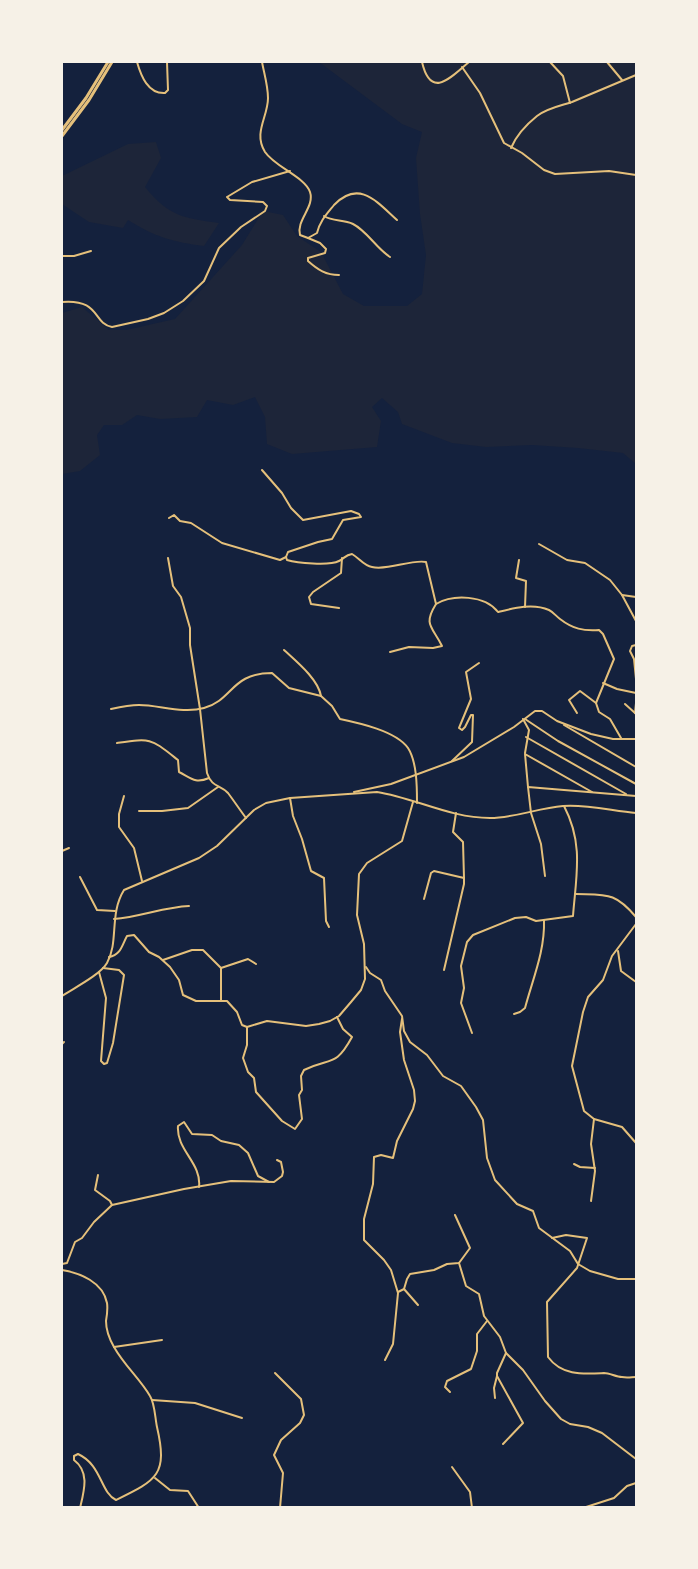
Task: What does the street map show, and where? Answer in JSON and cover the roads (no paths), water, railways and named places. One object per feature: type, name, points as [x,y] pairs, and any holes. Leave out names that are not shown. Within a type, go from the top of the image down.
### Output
[{"type":"main road","points":[[62,130],[110,62]]},
{"type":"main road","points":[[62,135],[89,100],[110,62]]},
{"type":"street","points":[[137,62],[151,90],[157,94],[168,90],[167,62]]},
{"type":"street","points":[[262,62],[268,97],[260,126],[264,151],[276,164],[290,171],[309,189],[310,202],[299,230],[300,236],[320,243],[326,249],[325,253],[312,256],[308,258],[308,261],[328,275],[339,275]]},
{"type":"street","points":[[422,62],[424,72],[431,80],[440,83],[446,82],[469,62]]},
{"type":"street","points":[[550,62],[563,76],[570,103]]},
{"type":"street","points":[[607,62],[623,81]]},
{"type":"street","points":[[462,68],[480,93],[498,135],[504,143],[544,170],[555,174],[609,171],[636,175]]},
{"type":"street","points":[[511,148],[513,142],[548,109],[570,103],[636,75]]},
{"type":"street","points":[[62,302],[74,301],[92,308],[107,326],[112,327],[148,320],[179,305],[204,281],[219,248],[241,227],[265,211],[267,206],[263,202],[230,200],[227,197],[252,182],[290,171]]},
{"type":"street","points":[[308,238],[317,233],[324,216],[340,199],[352,193],[370,196],[397,220]]},
{"type":"street","points":[[324,216],[330,220],[344,220],[352,223],[390,257]]},
{"type":"street","points":[[62,256],[74,256],[91,251]]},
{"type":"street","points":[[169,518],[174,515],[180,521],[191,523],[222,543],[280,560],[286,557],[288,552],[332,539],[343,520],[361,517],[351,511],[303,520],[262,470]]},
{"type":"street","points":[[539,544],[567,560],[585,563],[610,580],[622,595],[636,621]]},
{"type":"street","points":[[286,557],[287,560],[294,562],[330,563],[352,554],[372,567],[398,567],[417,561],[426,562],[436,603]]},
{"type":"street","points":[[168,558],[173,586],[181,597],[190,628],[190,645],[209,778],[218,787],[226,790],[246,818]]},
{"type":"street","points":[[339,608],[310,604],[309,597],[341,573],[342,558]]},
{"type":"street","points":[[519,560],[516,578],[526,581],[525,607]]},
{"type":"street","points":[[622,595],[636,597]]},
{"type":"street","points":[[390,652],[442,646],[428,624],[429,615],[436,603],[443,600],[464,598],[485,602],[498,612],[525,607],[551,611],[579,630],[599,630],[603,634],[614,659],[596,703]]},
{"type":"street","points":[[636,645],[632,646],[630,651],[634,659],[636,679]]},
{"type":"street","points":[[284,650],[307,673],[320,690],[321,696]]},
{"type":"street","points":[[450,763],[472,742],[473,715],[465,728],[462,730],[459,728],[471,699],[466,672],[479,663]]},
{"type":"street","points":[[109,957],[120,951],[127,936],[134,935],[149,952],[163,960],[178,977],[183,995],[196,1001],[229,1002],[237,1012],[242,1025],[247,1027],[267,1021],[306,1026],[330,1021],[337,1017],[361,990],[366,979],[364,944],[357,915],[359,874],[367,863],[402,841],[415,803],[414,775],[407,747],[367,724],[340,718],[333,706],[321,696],[289,688],[272,674],[256,674],[243,679],[223,697],[200,709],[169,709],[136,705],[111,709]]},
{"type":"street","points":[[603,683],[636,693]]},
{"type":"street","points":[[577,713],[569,700],[580,692],[596,703],[599,712],[610,719],[621,738]]},
{"type":"street","points":[[636,703],[636,713]]},
{"type":"street","points":[[625,704],[636,713]]},
{"type":"street","points":[[62,996],[103,968],[109,957],[115,911],[119,897],[124,890],[199,858],[217,846],[246,818],[266,803],[290,798],[354,792],[391,784],[464,757],[514,727],[535,711],[542,711],[636,766]]},
{"type":"street","points":[[524,719],[529,730],[526,737],[525,754],[531,813],[541,844],[545,876]]},
{"type":"street","points":[[524,719],[558,741],[636,784]]},
{"type":"street","points":[[558,721],[591,734],[636,739]]},
{"type":"street","points":[[526,737],[628,796]]},
{"type":"street","points":[[117,743],[145,739],[157,743],[178,760],[179,772],[201,782],[209,778]]},
{"type":"street","points":[[525,754],[595,793]]},
{"type":"street","points":[[138,811],[188,808],[218,787]]},
{"type":"street","points":[[528,787],[636,796]]},
{"type":"street","points":[[354,792],[391,794],[415,803],[488,818],[564,806],[636,813]]},
{"type":"street","points":[[124,796],[119,814],[119,827],[134,848],[142,881]]},
{"type":"street","points":[[290,798],[292,816],[302,839],[311,871],[324,878],[326,921],[329,927]]},
{"type":"street","points":[[472,1033],[461,1003],[464,988],[462,966],[467,942],[473,935],[515,918],[526,917],[536,921],[573,916],[579,857],[572,821],[564,806]]},
{"type":"street","points":[[444,970],[464,884],[463,842],[453,832],[456,813]]},
{"type":"street","points":[[62,851],[69,848]]},
{"type":"street","points":[[424,898],[431,873],[434,871],[464,878]]},
{"type":"street","points":[[80,877],[97,910],[115,911]]},
{"type":"street","points":[[575,894],[615,897],[624,903],[636,917]]},
{"type":"street","points":[[114,919],[189,906]]},
{"type":"street","points":[[514,1014],[525,1008],[541,960],[545,935],[544,920]]},
{"type":"street","points":[[636,924],[612,957],[603,980],[588,997],[572,1060],[584,1111],[594,1119],[622,1127],[636,1143]]},
{"type":"street","points":[[163,960],[192,950],[203,950],[220,968],[221,1001]]},
{"type":"street","points":[[618,951],[621,971],[636,982]]},
{"type":"street","points":[[220,968],[248,959],[256,964]]},
{"type":"street","points":[[365,966],[381,980],[384,991],[402,1016],[404,1031],[410,1042],[427,1055],[443,1076],[461,1086],[476,1107],[483,1120],[487,1158],[495,1180],[517,1204],[533,1211],[539,1228],[570,1251],[578,1264],[618,1279],[636,1279]]},
{"type":"street","points":[[99,972],[106,998],[101,1061],[104,1064],[107,1063],[113,1043],[124,975],[119,970],[103,968]]},
{"type":"street","points":[[385,1360],[393,1344],[398,1293],[391,1270],[363,1240],[364,1219],[373,1184],[374,1157],[381,1155],[393,1158],[397,1141],[415,1101],[414,1090],[404,1060],[400,1032],[402,1016]]},
{"type":"street","points":[[247,1027],[247,1045],[243,1058],[248,1072],[254,1078],[255,1092],[282,1121],[295,1129],[302,1119],[299,1095],[302,1090],[301,1076],[304,1070],[336,1058],[343,1053],[352,1037],[343,1029],[337,1017]]},
{"type":"street","points":[[591,1201],[595,1168],[591,1144],[594,1119]]},
{"type":"street","points":[[199,1187],[198,1172],[177,1138],[178,1126],[184,1122],[192,1134],[212,1135],[239,1145],[248,1153],[258,1176],[271,1183]]},
{"type":"street","points":[[62,1264],[67,1263],[75,1242],[82,1238],[94,1222],[112,1206],[231,1182],[271,1183],[279,1179],[283,1172],[281,1162],[278,1160]]},
{"type":"street","points":[[574,1164],[580,1167],[595,1168]]},
{"type":"street","points":[[98,1175],[95,1190],[110,1201],[112,1206]]},
{"type":"street","points":[[398,1293],[404,1289],[410,1274],[459,1263],[470,1248],[455,1215]]},
{"type":"street","points":[[552,1238],[566,1235],[587,1238],[577,1268],[547,1302],[548,1358],[574,1374],[606,1373],[621,1377],[636,1377]]},
{"type":"street","points":[[459,1263],[466,1286],[479,1294],[481,1310],[500,1337],[506,1353],[523,1370],[544,1401],[561,1419],[570,1424],[588,1427],[602,1433],[636,1459]]},
{"type":"street","points":[[62,1270],[79,1273],[96,1284],[105,1296],[108,1311],[106,1323],[114,1347],[152,1400],[162,1454],[160,1468],[155,1478],[116,1500],[110,1497],[99,1473],[86,1458],[78,1454],[74,1456],[74,1460],[83,1469],[84,1475],[80,1508]]},
{"type":"street","points":[[404,1289],[418,1305]]},
{"type":"street","points":[[450,1392],[445,1387],[447,1381],[471,1368],[477,1351],[477,1334],[487,1321]]},
{"type":"street","points":[[114,1347],[162,1340]]},
{"type":"street","points":[[495,1398],[496,1373],[506,1353]]},
{"type":"street","points":[[275,1373],[301,1399],[304,1415],[300,1423],[282,1440],[274,1455],[283,1473],[280,1508]]},
{"type":"street","points":[[497,1376],[523,1423],[503,1444]]},
{"type":"street","points":[[152,1400],[195,1402],[242,1418]]},
{"type":"street","points":[[452,1467],[470,1492],[472,1508]]},
{"type":"street","points":[[155,1478],[170,1490],[188,1491],[199,1508]]},
{"type":"street","points":[[583,1508],[614,1498],[627,1486],[636,1483]]}]
